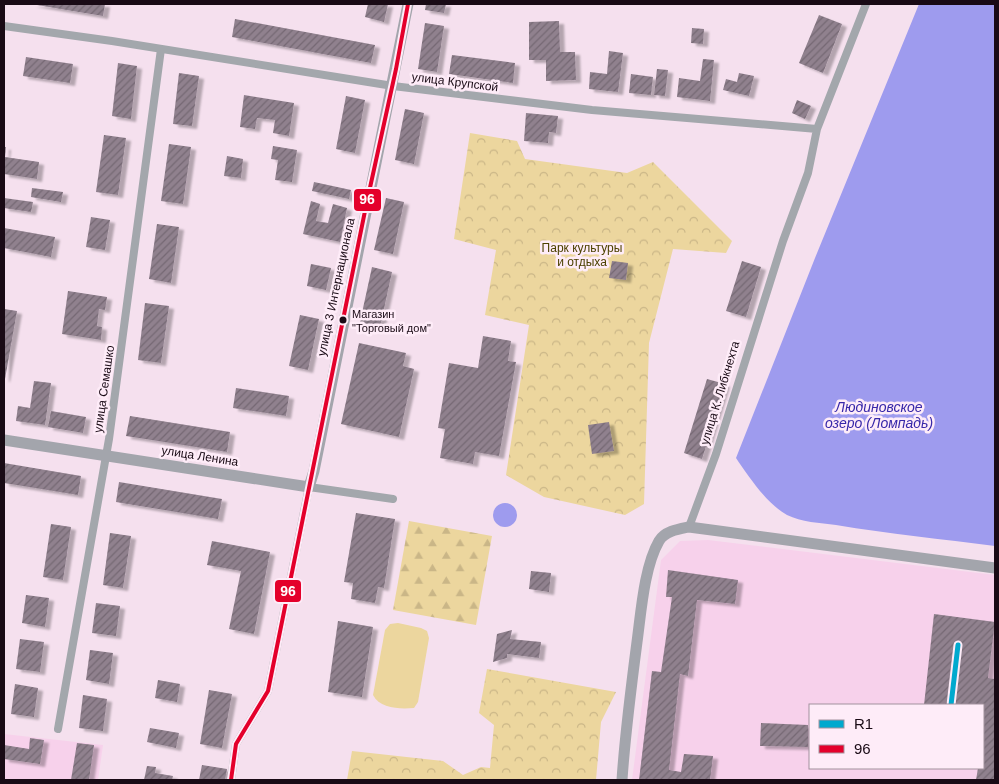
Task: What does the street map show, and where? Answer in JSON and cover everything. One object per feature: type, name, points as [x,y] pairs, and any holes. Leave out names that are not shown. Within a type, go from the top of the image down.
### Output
[{"type":"street","name":"улица 3 Интернационала","points":[[309,487],[314,471],[408,4]]},
{"type":"street","name":"улица К. Либкнехта","points":[[689,527],[716,454],[765,295],[808,173],[817,129],[866,4]]},
{"type":"street","name":"улица Крупской","points":[[4,26],[392,86],[592,110],[817,129]]},
{"type":"street","name":"улица Семашко","points":[[58,729],[106,456],[161,49]]},
{"type":"street","name":"улица Ленина","points":[[4,440],[393,499]]},
{"type":"street","points":[[231,780],[236,744],[268,691],[309,487]]},
{"type":"street","points":[[622,780],[624,746],[641,611],[650,562],[660,539],[672,531],[689,527],[995,568]]},
{"type":"shaded area","points":[[708,540],[995,575],[995,780],[632,780],[661,560],[680,541]]},
{"type":"shaded area","points":[[4,734],[103,745],[98,780],[4,780]]},
{"type":"green space","name":"Парк культуры и отдыха","points":[[470,133],[517,141],[525,159],[627,173],[653,162],[732,241],[726,253],[673,249],[649,343],[644,504],[625,515],[544,497],[506,475],[529,325],[485,315],[496,250],[454,239]]},
{"type":"green space","points":[[409,521],[492,536],[476,625],[393,610]]},
{"type":"green space","points":[[398,623],[421,628],[427,631],[429,638],[418,702],[414,708],[385,706],[376,700],[373,695],[385,630],[390,624]]},
{"type":"green space","points":[[487,669],[616,692],[601,722],[596,780],[347,780],[352,751],[443,761],[463,775],[481,767],[490,768],[494,725],[479,713]]},
{"type":"water","name":"Людиновское озеро (Ломпадь)","points":[[919,4],[995,4],[995,546],[811,522],[792,517],[772,504],[736,458]]},
{"type":"water","points":[[505,503],[514,506],[517,515],[514,524],[505,527],[496,524],[493,515],[496,506]]},
{"type":"building","points":[[31,4],[105,4],[103,16]]},
{"type":"building","points":[[368,4],[388,4],[384,22],[365,17]]},
{"type":"building","points":[[426,4],[446,4],[444,13],[425,10]]},
{"type":"building","points":[[819,15],[842,24],[823,73],[799,63]]},
{"type":"building","points":[[235,19],[375,45],[371,63],[232,37]]},
{"type":"building","points":[[559,21],[560,52],[575,52],[576,80],[546,81],[546,60],[529,60],[529,22]]},
{"type":"building","points":[[425,23],[444,26],[437,72],[418,69]]},
{"type":"building","points":[[692,28],[704,29],[703,44],[691,43]]},
{"type":"building","points":[[609,51],[623,53],[618,92],[589,89],[590,72],[607,74]]},
{"type":"building","points":[[452,55],[515,63],[513,83],[449,74]]},
{"type":"building","points":[[26,57],[73,64],[70,83],[23,76]]},
{"type":"building","points":[[703,59],[714,60],[710,101],[677,97],[679,78],[700,81]]},
{"type":"building","points":[[118,63],[137,66],[131,119],[112,116]]},
{"type":"building","points":[[657,69],[668,70],[665,96],[654,95]]},
{"type":"building","points":[[179,73],[199,76],[192,126],[173,124]]},
{"type":"building","points":[[739,73],[754,76],[749,96],[723,90],[726,79],[737,82]]},
{"type":"building","points":[[631,74],[653,77],[651,95],[629,93]]},
{"type":"building","points":[[244,95],[294,103],[289,136],[273,133],[275,120],[257,118],[255,129],[240,127]]},
{"type":"building","points":[[346,96],[365,100],[355,153],[336,149]]},
{"type":"building","points":[[797,100],[811,106],[805,119],[792,113]]},
{"type":"building","points":[[405,109],[424,113],[414,164],[395,160]]},
{"type":"building","points":[[526,113],[558,116],[556,133],[549,132],[548,143],[524,141]]},
{"type":"building","points":[[104,135],[126,138],[118,195],[96,192]]},
{"type":"building","points":[[169,144],[191,147],[183,204],[161,201]]},
{"type":"building","points":[[273,146],[297,150],[292,182],[275,180],[278,160],[271,159]]},
{"type":"building","points":[[4,147],[6,147],[5,157],[39,162],[37,179],[4,174]]},
{"type":"building","points":[[227,156],[243,159],[241,178],[224,176]]},
{"type":"building","points":[[314,182],[351,190],[349,199],[312,191]]},
{"type":"building","points":[[32,188],[63,192],[61,202],[31,197]]},
{"type":"building","points":[[4,198],[33,202],[31,212],[4,208]]},
{"type":"building","points":[[386,198],[404,202],[393,254],[374,250]]},
{"type":"building","points":[[311,201],[320,204],[316,221],[328,223],[333,204],[347,208],[340,242],[303,234]]},
{"type":"building","points":[[91,217],[110,220],[105,250],[86,247]]},
{"type":"building","points":[[157,224],[179,227],[171,283],[149,279]]},
{"type":"building","points":[[4,228],[55,237],[51,257],[4,248]]},
{"type":"building","points":[[612,261],[628,263],[626,280],[609,278]]},
{"type":"building","points":[[742,261],[761,267],[746,317],[726,311]]},
{"type":"building","points":[[311,264],[331,268],[326,290],[307,286]]},
{"type":"building","points":[[372,267],[392,272],[380,327],[360,322]]},
{"type":"building","points":[[68,291],[107,297],[105,310],[99,309],[97,326],[102,327],[101,340],[62,334]]},
{"type":"building","points":[[145,303],[169,306],[161,363],[138,360]]},
{"type":"building","points":[[4,309],[17,311],[5,379],[4,379]]},
{"type":"building","points":[[300,315],[319,319],[308,370],[289,366]]},
{"type":"building","points":[[483,336],[511,341],[508,361],[516,362],[499,456],[475,452],[473,464],[440,458],[445,429],[438,428],[449,363],[478,368]]},
{"type":"building","points":[[359,343],[406,353],[403,366],[414,369],[399,437],[341,424]]},
{"type":"building","points":[[707,379],[725,384],[702,459],[684,453]]},
{"type":"building","points":[[34,381],[51,383],[45,425],[16,421],[18,406],[30,408]]},
{"type":"building","points":[[236,388],[289,396],[286,416],[233,408]]},
{"type":"building","points":[[51,411],[86,417],[83,433],[48,427]]},
{"type":"building","points":[[130,416],[230,432],[227,452],[126,436]]},
{"type":"building","points":[[609,422],[614,451],[592,454],[588,425]]},
{"type":"building","points":[[4,463],[81,476],[78,495],[4,483]]},
{"type":"building","points":[[119,482],[222,499],[218,519],[116,502]]},
{"type":"building","points":[[356,513],[395,519],[384,588],[378,587],[375,603],[351,599],[353,583],[344,582]]},
{"type":"building","points":[[51,524],[71,527],[63,580],[43,577]]},
{"type":"building","points":[[110,533],[131,536],[123,588],[103,585]]},
{"type":"building","points":[[212,541],[270,552],[254,634],[229,629],[241,571],[207,565]]},
{"type":"building","points":[[668,570],[738,580],[735,604],[697,600],[688,676],[680,674],[669,770],[681,772],[684,754],[713,756],[710,780],[639,780],[652,671],[661,672],[672,597],[666,597]]},
{"type":"building","points":[[531,571],[551,573],[549,592],[529,589]]},
{"type":"building","points":[[26,595],[49,598],[45,627],[22,623]]},
{"type":"building","points":[[96,603],[120,606],[116,636],[92,633]]},
{"type":"building","points":[[934,614],[995,622],[988,678],[995,679],[995,780],[976,780],[978,769],[984,769],[984,704],[924,704]]},
{"type":"building","points":[[338,621],[373,627],[362,697],[328,692]]},
{"type":"building","points":[[512,630],[510,639],[541,642],[539,658],[507,654],[507,658],[493,662],[497,634]]},
{"type":"building","points":[[20,639],[44,642],[40,672],[16,669]]},
{"type":"building","points":[[90,650],[113,653],[109,684],[86,680]]},
{"type":"building","points":[[158,680],[180,684],[177,702],[155,698]]},
{"type":"building","points":[[15,684],[38,688],[34,717],[11,714]]},
{"type":"building","points":[[209,690],[232,694],[222,748],[200,744]]},
{"type":"building","points":[[83,695],[107,699],[103,731],[79,728]]},
{"type":"building","points":[[761,723],[808,725],[808,747],[760,746]]},
{"type":"building","points":[[150,728],[179,733],[176,748],[147,742]]},
{"type":"building","points":[[30,738],[44,740],[40,764],[4,759],[4,745],[29,749]]},
{"type":"building","points":[[77,743],[94,745],[89,780],[71,780]]},
{"type":"building","points":[[202,765],[227,769],[225,780],[199,780]]},
{"type":"building","points":[[147,766],[156,767],[155,773],[173,776],[172,780],[144,780]]},
{"type":"transit line","name":"96","points":[[231,780],[236,744],[268,691],[408,4]]},
{"type":"transit line","name":"R1","points":[[951,704],[958,645]]},
{"type":"place","name":"Магазин \"Торговый дом\"","points":[[343,320]]}]
